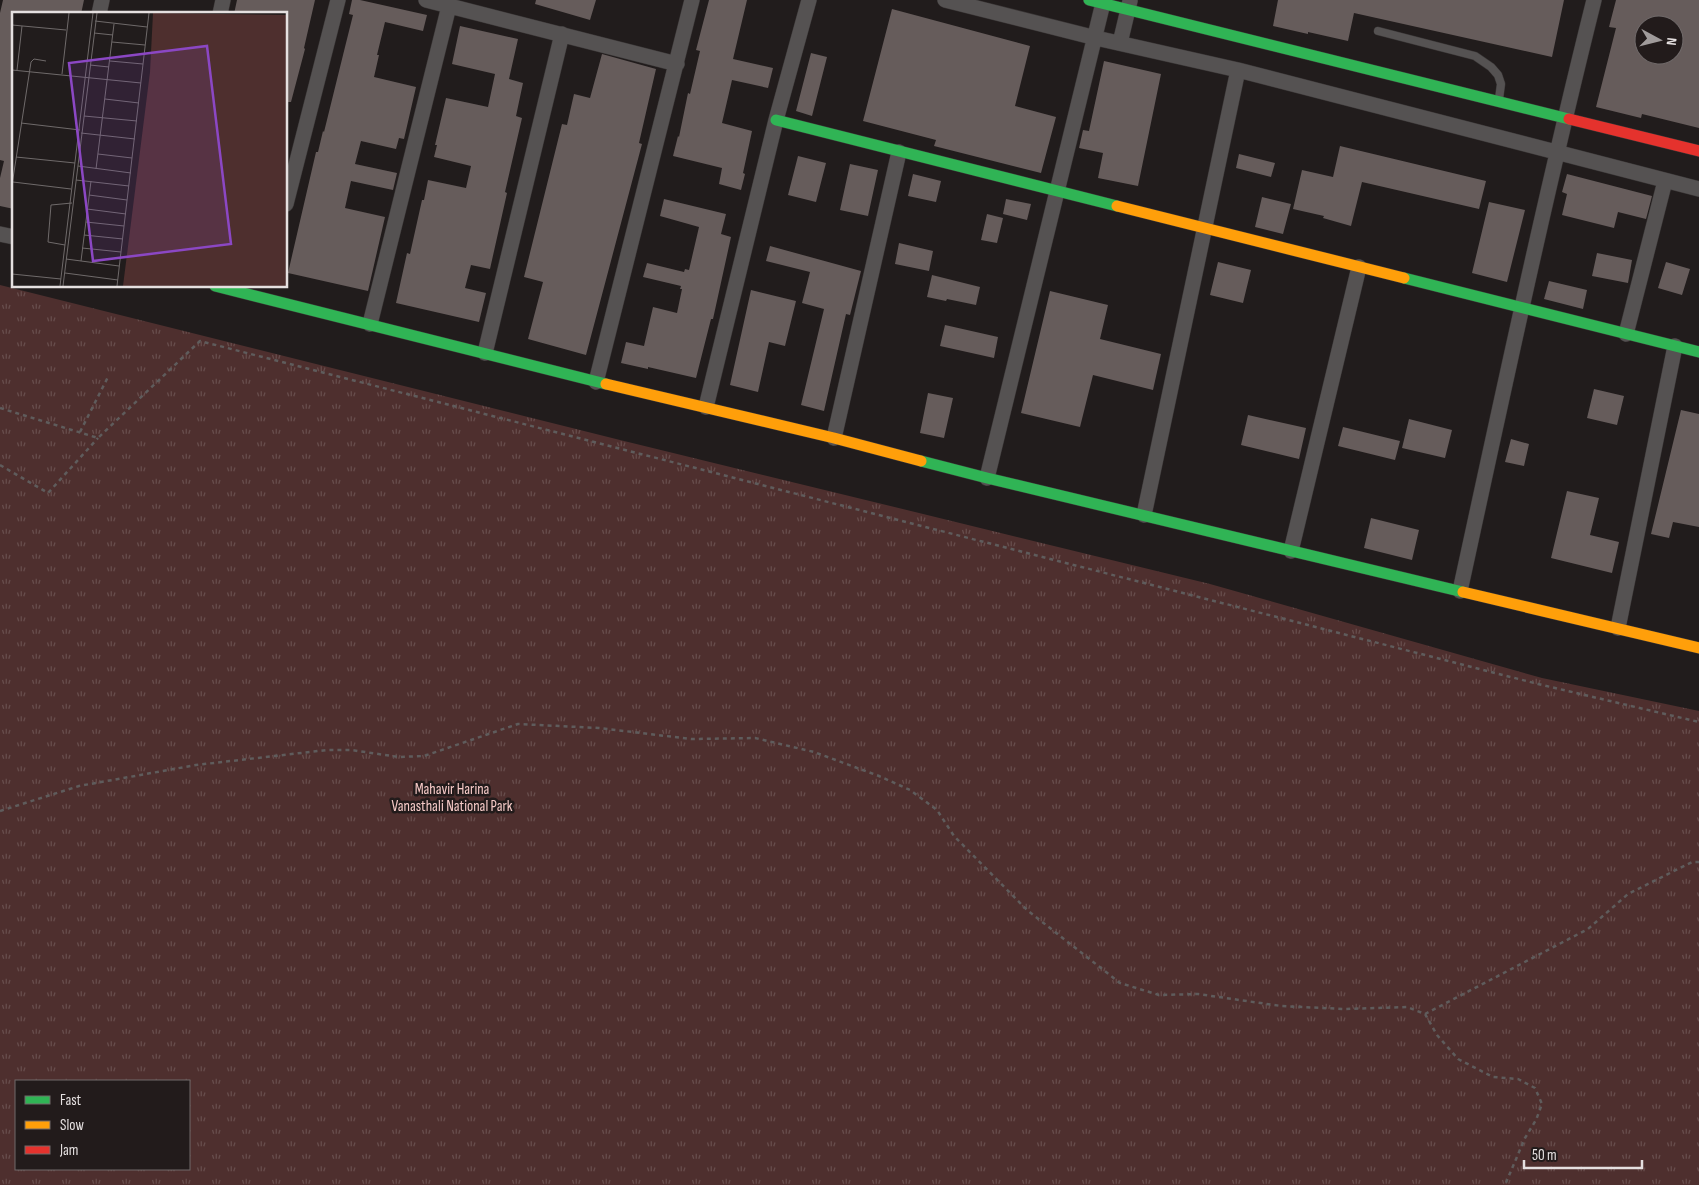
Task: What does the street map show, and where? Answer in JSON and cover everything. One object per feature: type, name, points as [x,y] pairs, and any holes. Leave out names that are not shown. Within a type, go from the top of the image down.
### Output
[{"type":"street","points":[[288,196],[338,0]]},
{"type":"street","points":[[426,0],[677,64]]},
{"type":"street","points":[[596,382],[692,0]]},
{"type":"street","points":[[706,407],[776,120],[809,0]]},
{"type":"street","points":[[945,0],[1096,38],[1238,70],[1699,189]]},
{"type":"street","points":[[1460,591],[1521,308],[1594,0]]},
{"type":"street","points":[[987,478],[1096,38],[1096,2],[1129,5],[1699,151]]},
{"type":"street","points":[[1120,43],[1129,5]]},
{"type":"street","points":[[370,324],[449,6]]},
{"type":"street","points":[[485,353],[562,34]]},
{"type":"street","points":[[1144,516],[1238,70]]},
{"type":"street","points":[[776,120],[1699,352]]},
{"type":"street","points":[[834,438],[899,152]]},
{"type":"street","points":[[1626,334],[1665,181]]},
{"type":"street","points":[[1292,551],[1359,267]]},
{"type":"street","points":[[231,288],[264,292],[370,324],[596,382],[834,438],[987,478],[1699,648]]},
{"type":"street","points":[[1618,628],[1675,346]]},
{"type":"lane","points":[[1378,31],[1475,56],[1491,67],[1498,75],[1501,84],[1498,101]]},
{"type":"path","points":[[0,464],[48,493],[98,438],[200,341],[1538,684],[1699,722]]},
{"type":"path","points":[[80,432],[109,375]]},
{"type":"path","points":[[0,408],[98,438]]},
{"type":"path","points":[[0,811],[79,786],[196,764],[327,750],[351,750],[399,757],[424,756],[518,724],[599,728],[691,739],[755,738],[814,752],[879,776],[910,790],[937,810],[954,836],[1027,910],[1120,983],[1159,995],[1198,994],[1281,1006],[1344,1009],[1407,1007],[1425,1014],[1437,1035],[1458,1059],[1492,1077],[1518,1079],[1535,1088],[1542,1104],[1505,1185]]},
{"type":"path","points":[[1425,1014],[1588,929],[1628,894],[1692,862],[1699,862]]},
{"type":"green space","name":"Mahavir Harina Vanasthali National Park","points":[[0,285],[620,440],[1210,584],[1542,678],[1699,711],[1699,1185],[0,1185]]},
{"type":"building","points":[[3,0],[84,0],[81,12],[12,12],[12,209],[0,206],[0,178],[4,161],[0,160],[0,13]]},
{"type":"building","points":[[237,0],[315,0],[291,102],[288,102],[288,12],[234,12]]},
{"type":"building","points":[[352,0],[360,0],[427,15],[423,31],[385,22],[377,55],[379,55],[374,77],[416,87],[404,139],[399,138],[396,149],[361,141],[355,164],[397,173],[393,190],[351,181],[345,208],[385,217],[368,291],[288,273],[316,152],[318,152],[324,132],[353,15],[349,14]]},
{"type":"building","points":[[536,0],[596,0],[590,20],[535,4]]},
{"type":"building","points":[[709,0],[747,0],[733,59],[773,68],[768,88],[732,80],[722,123],[752,131],[741,190],[719,184],[722,168],[673,156],[700,51],[696,50]]},
{"type":"building","points":[[1278,0],[1564,0],[1552,57],[1354,13],[1348,41],[1308,32],[1308,34],[1273,26]]},
{"type":"building","points":[[1616,0],[1699,0],[1699,128],[1642,114],[1641,118],[1596,107],[1616,28],[1609,27]]},
{"type":"building","points":[[892,9],[1030,46],[1015,106],[1056,117],[1041,173],[934,146],[936,140],[863,121]]},
{"type":"building","points":[[460,26],[518,39],[509,79],[523,83],[516,116],[522,118],[490,269],[471,265],[465,288],[486,293],[479,322],[396,303],[407,253],[410,254],[428,180],[466,188],[471,166],[434,157],[446,98],[488,107],[495,74],[452,64]]},
{"type":"building","points":[[811,53],[827,57],[812,116],[796,111]]},
{"type":"building","points":[[602,54],[656,69],[639,143],[642,144],[586,355],[528,339],[543,282],[524,277],[562,124],[567,125],[574,94],[590,98]]},
{"type":"building","points":[[1104,61],[1161,74],[1138,186],[1098,178],[1103,153],[1079,148],[1083,130],[1089,131]]},
{"type":"building","points":[[1340,146],[1486,181],[1479,209],[1362,182],[1351,226],[1323,218],[1324,216],[1293,209],[1302,170],[1333,177]]},
{"type":"building","points":[[1239,154],[1275,163],[1271,177],[1236,168]]},
{"type":"building","points":[[798,156],[826,163],[816,202],[788,195]]},
{"type":"building","points":[[850,164],[878,170],[868,216],[840,210]]},
{"type":"building","points":[[913,174],[941,181],[936,202],[908,196]]},
{"type":"building","points":[[1567,174],[1652,196],[1646,219],[1618,212],[1614,228],[1562,215],[1567,194],[1562,192]]},
{"type":"building","points":[[1262,197],[1291,204],[1283,234],[1255,227]]},
{"type":"building","points":[[664,199],[726,214],[721,234],[731,237],[713,319],[711,319],[696,378],[621,363],[626,342],[644,346],[653,307],[677,313],[681,286],[643,277],[647,263],[684,272],[685,269],[689,270],[699,227],[660,216]]},
{"type":"building","points":[[1006,199],[1031,204],[1027,220],[1003,214]]},
{"type":"building","points":[[1489,202],[1525,210],[1507,282],[1472,273]]},
{"type":"building","points":[[987,214],[1003,218],[997,243],[981,240]]},
{"type":"building","points":[[899,243],[933,251],[929,271],[895,264]]},
{"type":"building","points":[[770,246],[861,271],[850,315],[846,314],[824,411],[801,405],[824,309],[802,303],[810,272],[766,261]]},
{"type":"building","points":[[1597,253],[1632,260],[1628,283],[1592,276]]},
{"type":"building","points":[[1218,262],[1251,270],[1243,303],[1210,295]]},
{"type":"building","points":[[1666,262],[1690,269],[1682,295],[1658,288]]},
{"type":"building","points":[[932,275],[980,287],[976,305],[927,297]]},
{"type":"building","points":[[1549,281],[1587,290],[1583,309],[1544,299]]},
{"type":"building","points":[[751,290],[796,301],[785,346],[769,342],[758,392],[730,385]]},
{"type":"building","points":[[1050,291],[1108,305],[1100,339],[1161,354],[1153,390],[1093,375],[1080,427],[1021,413]]},
{"type":"building","points":[[945,325],[998,337],[994,358],[940,346]]},
{"type":"building","points":[[1594,389],[1624,396],[1617,425],[1587,418]]},
{"type":"building","points":[[928,393],[953,398],[944,438],[920,433]]},
{"type":"building","points":[[1681,410],[1699,414],[1699,527],[1673,522],[1669,538],[1651,534]]},
{"type":"building","points":[[1248,415],[1306,428],[1299,459],[1241,445]]},
{"type":"building","points":[[1409,419],[1452,430],[1445,458],[1402,448]]},
{"type":"building","points":[[1343,427],[1400,441],[1395,460],[1338,446]]},
{"type":"building","points":[[1511,439],[1529,444],[1524,466],[1505,462]]},
{"type":"building","points":[[1567,491],[1599,498],[1590,535],[1619,542],[1612,573],[1551,558]]},
{"type":"building","points":[[1371,518],[1419,530],[1412,560],[1364,548]]},
{"type":"traffic: fast","points":[[1089,0],[1569,119]]},
{"type":"traffic: fast","points":[[776,120],[1117,206]]},
{"type":"traffic: fast","points":[[1404,278],[1699,352]]},
{"type":"traffic: fast","points":[[223,288],[606,384]]},
{"type":"traffic: fast","points":[[921,461],[1463,592]]},
{"type":"traffic: slow","points":[[1117,206],[1404,278]]},
{"type":"traffic: slow","points":[[606,384],[834,438],[921,461]]},
{"type":"traffic: slow","points":[[1463,592],[1699,648]]},
{"type":"traffic: jam","points":[[1569,119],[1699,151]]}]
